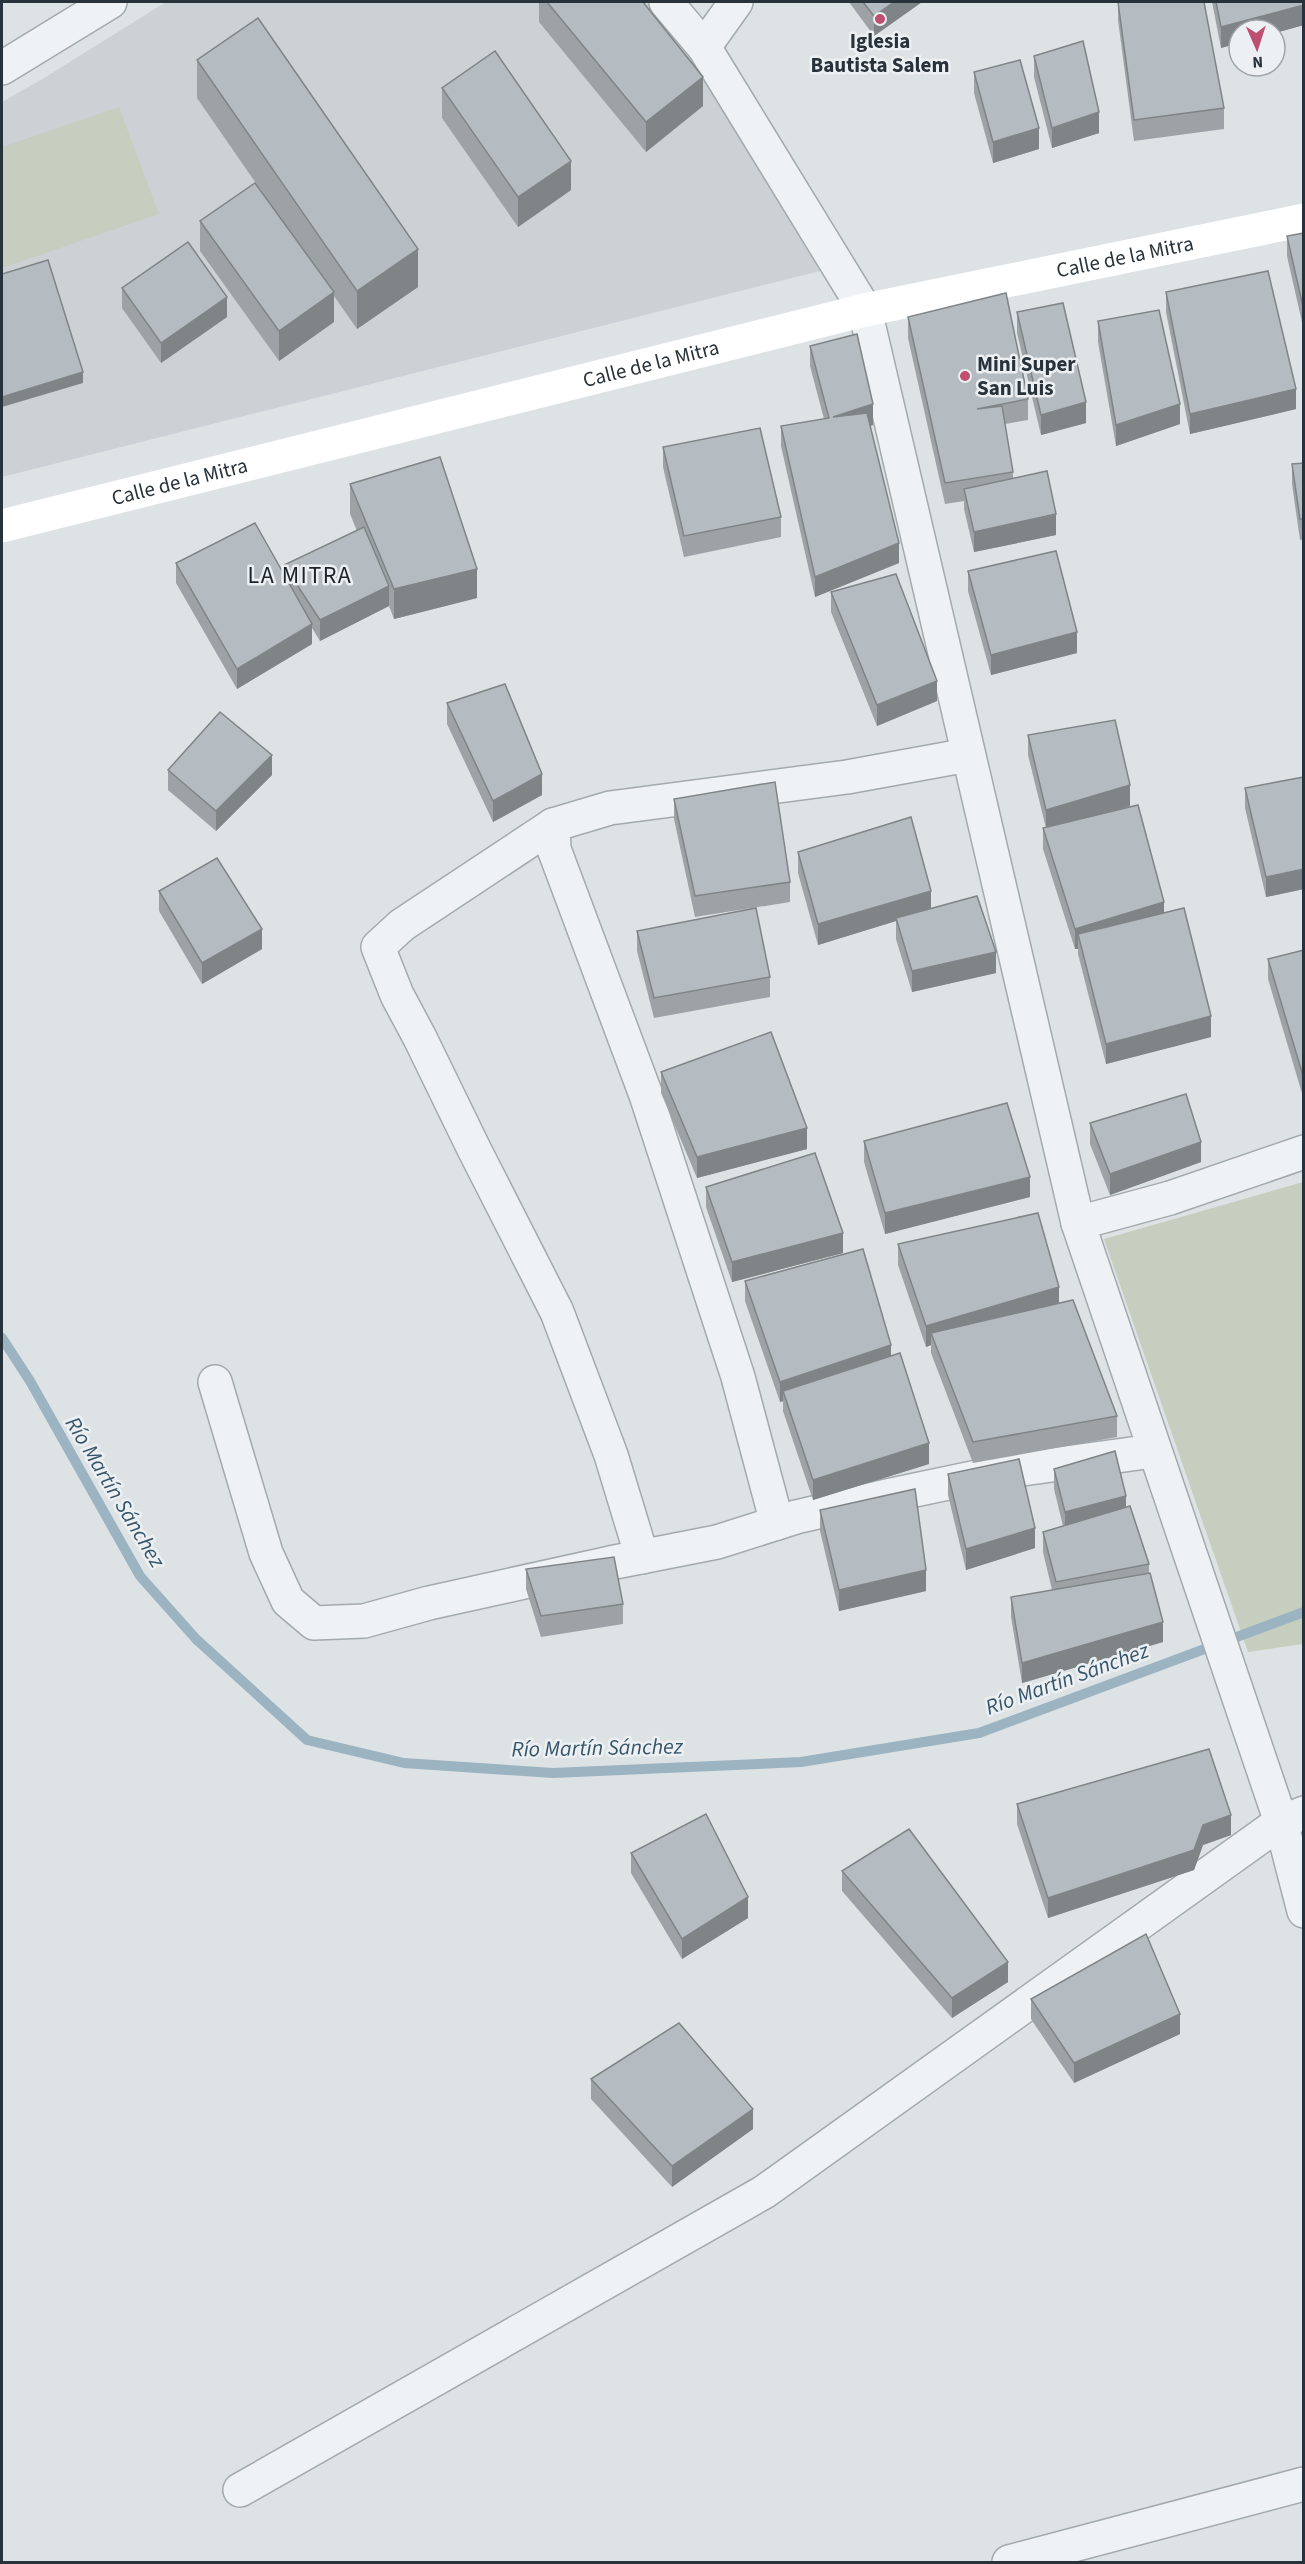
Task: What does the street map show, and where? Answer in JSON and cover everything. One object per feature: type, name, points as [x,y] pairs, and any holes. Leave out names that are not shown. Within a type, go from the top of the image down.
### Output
[{"type":"street","points":[[2,68],[110,2]]},
{"type":"street","points":[[666,2],[704,47],[865,310],[1078,1223],[1153,1451],[1292,1818],[1304,1911]]},
{"type":"street","points":[[704,47],[736,2]]},
{"type":"street","name":"Calle de la Mitra","points":[[2,526],[865,310],[1304,220]]},
{"type":"street","points":[[642,1557],[611,1455],[557,1312],[397,995],[378,947],[402,925],[553,825],[610,808],[847,777],[968,755]]},
{"type":"street","points":[[553,825],[554,849],[646,1095],[738,1377],[777,1523]]},
{"type":"street","points":[[1078,1223],[1170,1198],[1304,1152]]},
{"type":"street","points":[[215,1382],[266,1553],[288,1601],[314,1623],[364,1621],[429,1603],[717,1542],[777,1523],[891,1494],[1001,1472],[1153,1451]]},
{"type":"street","points":[[240,2490],[764,2192],[1292,1818]]},
{"type":"street","points":[[1009,2562],[1304,2484]]},
{"type":"shaded area","points":[[166,2],[647,2],[675,32],[828,269],[2,477],[2,102]]},
{"type":"green space","points":[[119,107],[159,214],[2,268],[2,147]]},
{"type":"green space","points":[[1303,1182],[1303,1644],[1248,1652],[1104,1239]]},
{"type":"building","points":[[547,2],[643,2],[703,77],[646,122]]},
{"type":"building","points":[[863,2],[894,2],[874,16]]},
{"type":"building","points":[[1118,2],[1204,2],[1224,108],[1134,120]]},
{"type":"building","points":[[1216,2],[1304,2],[1304,5],[1255,18],[1227,18],[1227,25],[1221,27]]},
{"type":"building","points":[[258,18],[418,249],[357,291],[197,60]]},
{"type":"building","points":[[1083,41],[1099,112],[1052,128],[1034,56]]},
{"type":"building","points":[[495,51],[571,161],[518,197],[442,88]]},
{"type":"building","points":[[1020,60],[1039,128],[993,142],[974,72]]},
{"type":"building","points":[[255,183],[334,292],[279,331],[200,221]]},
{"type":"building","points":[[1304,233],[1304,311],[1287,236]]},
{"type":"building","points":[[188,242],[227,297],[161,343],[122,288]]},
{"type":"building","points":[[48,260],[83,372],[2,397],[2,274]]},
{"type":"building","points":[[1268,271],[1296,389],[1190,414],[1166,292]]},
{"type":"building","points":[[1006,293],[1028,399],[977,409],[1002,406],[1013,472],[945,483],[908,317]]},
{"type":"building","points":[[1063,303],[1086,402],[1041,415],[1017,312]]},
{"type":"building","points":[[1159,310],[1180,404],[1116,425],[1098,321]]},
{"type":"building","points":[[857,334],[873,404],[833,417],[867,413],[899,543],[815,577],[781,426],[829,418],[810,346]]},
{"type":"building","points":[[760,428],[781,517],[684,536],[663,447]]},
{"type":"building","points":[[440,457],[477,569],[394,589],[350,484]]},
{"type":"building","points":[[1304,463],[1304,519],[1300,519],[1292,464]]},
{"type":"building","points":[[1047,471],[1056,514],[974,532],[964,489]]},
{"type":"building","points":[[255,523],[312,624],[237,669],[176,563]]},
{"type":"building","points":[[364,527],[389,586],[320,620],[284,565]]},
{"type":"building","points":[[1056,551],[1077,632],[991,655],[968,571]]},
{"type":"building","points":[[896,574],[937,681],[877,705],[831,592]]},
{"type":"building","points":[[505,684],[542,774],[493,801],[447,703]]},
{"type":"building","points":[[220,712],[272,755],[216,811],[168,770]]},
{"type":"building","points":[[1115,720],[1130,785],[1046,810],[1028,735]]},
{"type":"building","points":[[1304,777],[1304,869],[1266,877],[1245,788]]},
{"type":"building","points":[[775,782],[790,882],[695,896],[674,799]]},
{"type":"building","points":[[1138,805],[1164,902],[1075,929],[1043,828]]},
{"type":"building","points":[[911,817],[931,891],[818,924],[798,852]]},
{"type":"building","points":[[217,858],[262,929],[202,963],[159,891]]},
{"type":"building","points":[[977,896],[996,952],[912,971],[896,918]]},
{"type":"building","points":[[756,908],[770,977],[654,998],[637,931]]},
{"type":"building","points":[[1184,908],[1211,1016],[1106,1044],[1078,934]]},
{"type":"building","points":[[1304,950],[1304,1079],[1268,959]]},
{"type":"building","points":[[771,1032],[807,1128],[697,1157],[661,1072]]},
{"type":"building","points":[[1186,1094],[1201,1142],[1110,1174],[1090,1123]]},
{"type":"building","points":[[1007,1103],[1030,1177],[885,1213],[864,1141]]},
{"type":"building","points":[[815,1153],[843,1233],[732,1262],[706,1187]]},
{"type":"building","points":[[1038,1213],[1059,1287],[926,1326],[898,1244]]},
{"type":"building","points":[[863,1249],[891,1345],[780,1382],[745,1281]]},
{"type":"building","points":[[1073,1300],[1117,1416],[973,1442],[931,1333]]},
{"type":"building","points":[[900,1353],[929,1443],[813,1480],[783,1391]]},
{"type":"building","points":[[1115,1451],[1126,1496],[1065,1512],[1054,1469]]},
{"type":"building","points":[[1019,1459],[1035,1528],[966,1549],[948,1474]]},
{"type":"building","points":[[915,1489],[926,1570],[839,1590],[820,1510]]},
{"type":"building","points":[[1130,1506],[1149,1564],[1056,1582],[1043,1532]]},
{"type":"building","points":[[614,1557],[623,1604],[541,1616],[526,1569]]},
{"type":"building","points":[[1150,1573],[1163,1622],[1022,1663],[1011,1597]]},
{"type":"building","points":[[1209,1749],[1231,1815],[1203,1825],[1194,1850],[1048,1898],[1017,1804]]},
{"type":"building","points":[[706,1814],[748,1897],[682,1939],[631,1853]]},
{"type":"building","points":[[909,1829],[1008,1962],[952,1998],[842,1871]]},
{"type":"building","points":[[1146,1934],[1180,2014],[1074,2063],[1031,1999]]},
{"type":"building","points":[[679,2023],[753,2109],[672,2166],[591,2079]]},
{"type":"waterway","name":"Río Martín Sánchez","points":[[2,1338],[30,1381],[140,1576],[196,1639],[307,1740],[404,1763],[553,1773],[801,1762],[979,1733],[1304,1612]]},
{"type":"place","name":"Iglesia Bautista Salem","points":[[880,19]]},
{"type":"place","name":"Mini Super San Luis","points":[[965,376]]},
{"type":"district","name":"LA MITRA","points":[[300,575]]}]
